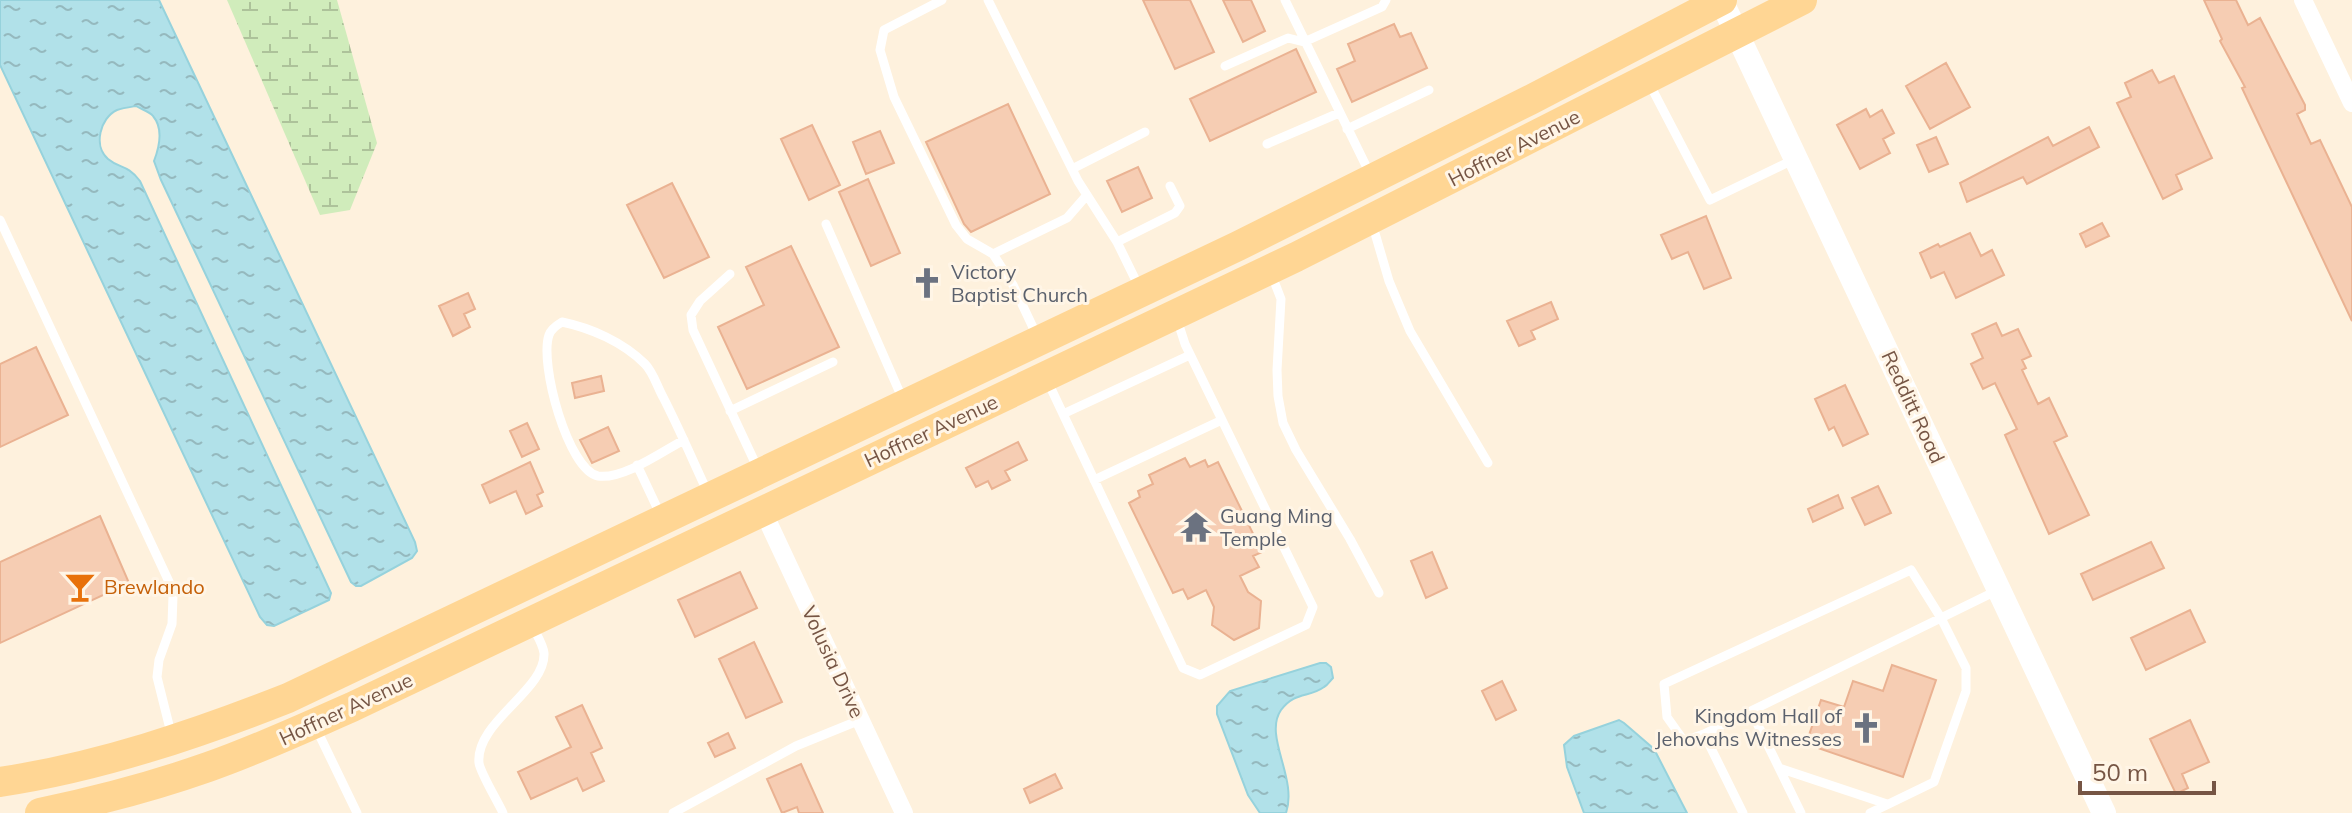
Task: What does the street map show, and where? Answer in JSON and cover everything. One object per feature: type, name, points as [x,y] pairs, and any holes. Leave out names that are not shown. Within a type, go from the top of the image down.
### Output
[{"type":"main road","name":"Hoffner Avenue","points":[[0,782],[78,768],[173,740],[288,698],[1141,292],[1530,100],[1722,0]]},
{"type":"main road","name":"Hoffner Avenue","points":[[40,813],[208,767],[313,724],[1270,270],[1802,0]]},
{"type":"main road","points":[[1270,270],[1277,256],[1348,217],[1361,205],[1372,179]]},
{"type":"main road","points":[[1045,377],[1073,340],[1125,315],[1141,292]]},
{"type":"main road","points":[[763,511],[766,492],[772,483],[887,428],[905,403]]},
{"type":"main road","points":[[530,622],[550,595],[698,522],[709,512],[709,496]]},
{"type":"street","name":"Redditt Road","points":[[1722,0],[2104,813]]},
{"type":"street","points":[[2303,0],[2352,103]]},
{"type":"street","name":"Volusia Drive","points":[[763,511],[904,813]]},
{"type":"lane","points":[[942,0],[884,30],[880,50],[894,97],[956,225],[967,239],[993,254],[1013,285],[1039,340]]},
{"type":"lane","points":[[988,0],[1072,169],[1117,242],[1141,292]]},
{"type":"lane","points":[[1285,0],[1372,179]]},
{"type":"lane","points":[[1225,66],[1288,38],[1304,42],[1382,7],[1386,0]]},
{"type":"lane","points":[[1647,80],[1710,200],[1796,158]]},
{"type":"lane","points":[[1347,129],[1429,90]]},
{"type":"lane","points":[[1267,144],[1339,113]]},
{"type":"lane","points":[[1072,169],[1145,132]]},
{"type":"lane","points":[[1117,242],[1175,213],[1180,206],[1170,186]]},
{"type":"lane","points":[[993,254],[1067,218],[1087,195]]},
{"type":"lane","points":[[1371,219],[1389,281],[1410,331],[1488,463]]},
{"type":"lane","points":[[0,220],[171,586],[172,624],[159,660],[157,677],[173,740]]},
{"type":"lane","points":[[826,224],[905,403]]},
{"type":"lane","points":[[1270,270],[1281,299],[1277,370],[1283,423],[1379,593]]},
{"type":"lane","points":[[730,274],[700,301],[691,315],[693,330],[760,472]]},
{"type":"lane","points":[[1045,377],[1183,668],[1200,675],[1306,625],[1313,607],[1190,355],[1175,315]]},
{"type":"lane","points":[[684,440],[637,465],[606,476],[597,476],[588,471],[578,461],[552,393],[547,360],[549,335],[555,326],[562,322],[604,336],[630,351],[647,366],[684,440],[709,496]]},
{"type":"lane","points":[[1063,414],[1190,355]]},
{"type":"lane","points":[[730,411],[833,362]]},
{"type":"lane","points":[[1094,480],[1222,420]]},
{"type":"lane","points":[[637,465],[662,519]]},
{"type":"lane","points":[[1870,813],[1934,782],[1966,691],[1966,668],[1941,618],[1911,570],[1664,684],[1667,717],[1684,741],[1704,734],[1941,618],[1999,590]]},
{"type":"lane","points":[[503,813],[479,763],[492,727],[543,665],[544,651],[530,622]]},
{"type":"lane","points":[[1751,711],[1801,813]]},
{"type":"lane","points":[[673,813],[796,746],[860,720]]},
{"type":"lane","points":[[313,724],[357,813]]},
{"type":"lane","points":[[1704,734],[1743,813]]},
{"type":"lane","points":[[1779,768],[1887,804]]},
{"type":"green space","points":[[227,0],[337,0],[377,143],[350,210],[320,215]]},
{"type":"water","points":[[0,0],[159,0],[415,542],[417,551],[412,558],[361,586],[351,582],[161,180],[154,161],[160,138],[156,121],[150,113],[136,106],[117,110],[106,119],[100,133],[103,153],[140,181],[331,593],[329,600],[274,626],[267,625],[260,617],[0,65]]},
{"type":"water","points":[[1320,663],[1331,667],[1333,678],[1318,690],[1286,704],[1277,720],[1278,745],[1288,786],[1286,813],[1260,813],[1248,795],[1217,714],[1217,706],[1230,691]]},
{"type":"water","points":[[1619,720],[1654,749],[1687,813],[1584,813],[1567,767],[1564,745],[1574,736]]},
{"type":"building","points":[[1143,0],[1190,0],[1214,52],[1175,69]]},
{"type":"building","points":[[1223,0],[1251,0],[1265,31],[1243,42]]},
{"type":"building","points":[[2204,0],[2236,0],[2248,25],[2260,18],[2305,105],[2305,110],[2297,114],[2311,144],[2320,140],[2352,207],[2352,321],[2242,88],[2245,87],[2220,41],[2222,39]]},
{"type":"building","points":[[1394,24],[1400,37],[1411,33],[1427,68],[1352,102],[1337,69],[1355,61],[1348,44]]},
{"type":"building","points":[[1296,49],[1316,92],[1210,141],[1190,99]]},
{"type":"building","points":[[1946,63],[1970,107],[1930,129],[1906,86]]},
{"type":"building","points":[[2152,70],[2159,83],[2174,76],[2212,158],[2176,175],[2182,189],[2163,199],[2117,103],[2131,97],[2125,83]]},
{"type":"building","points":[[1008,104],[1050,194],[971,232],[964,224],[926,142]]},
{"type":"building","points":[[1866,109],[1870,117],[1882,110],[1894,133],[1883,139],[1890,153],[1860,169],[1837,125]]},
{"type":"building","points":[[812,125],[840,185],[809,200],[781,139]]},
{"type":"building","points":[[2089,127],[2099,147],[2027,184],[2023,177],[1967,202],[1960,183],[2048,137],[2053,146]]},
{"type":"building","points":[[880,131],[894,163],[866,174],[853,142]]},
{"type":"building","points":[[1936,137],[1948,164],[1929,172],[1917,145]]},
{"type":"building","points":[[1138,167],[1152,198],[1122,212],[1107,181]]},
{"type":"building","points":[[868,179],[900,253],[871,266],[839,192]]},
{"type":"building","points":[[672,183],[709,257],[664,278],[627,205]]},
{"type":"building","points":[[1706,216],[1731,278],[1704,289],[1688,252],[1672,259],[1661,235]]},
{"type":"building","points":[[2102,223],[2109,236],[2086,247],[2080,234]]},
{"type":"building","points":[[1970,233],[1981,256],[1992,250],[2004,275],[1956,298],[1944,272],[1931,278],[1920,253]]},
{"type":"building","points":[[791,246],[839,347],[747,389],[718,327],[764,305],[746,267]]},
{"type":"building","points":[[468,293],[475,309],[464,314],[470,327],[453,336],[439,306]]},
{"type":"building","points":[[1551,302],[1558,319],[1531,331],[1535,339],[1519,346],[1507,321]]},
{"type":"building","points":[[1996,323],[2002,336],[2018,329],[2031,356],[2022,360],[2026,368],[2022,370],[2038,404],[2049,398],[2067,436],[2054,442],[2089,515],[2049,534],[2005,435],[2017,429],[1995,383],[1983,389],[1971,364],[1983,358],[1972,334]]},
{"type":"building","points":[[36,347],[68,415],[0,447],[0,364]]},
{"type":"building","points":[[601,376],[604,391],[575,398],[572,383]]},
{"type":"building","points":[[1845,385],[1868,434],[1843,446],[1834,427],[1829,430],[1815,399]]},
{"type":"building","points":[[527,423],[539,449],[522,457],[510,431]]},
{"type":"building","points":[[608,427],[619,451],[592,463],[580,440]]},
{"type":"building","points":[[1018,442],[1027,460],[1005,471],[1010,480],[992,489],[988,481],[976,487],[966,468]]},
{"type":"building","name":"Guang Ming Temple","points":[[1185,458],[1190,467],[1205,460],[1208,467],[1218,462],[1262,552],[1253,556],[1259,567],[1240,576],[1248,592],[1261,601],[1259,628],[1234,640],[1212,625],[1214,607],[1206,590],[1188,599],[1183,589],[1173,593],[1129,503],[1140,497],[1138,491],[1153,484],[1149,475]]},
{"type":"building","points":[[530,462],[543,492],[537,495],[542,506],[526,514],[516,491],[490,503],[482,485]]},
{"type":"building","points":[[1878,486],[1891,513],[1865,525],[1852,498]]},
{"type":"building","points":[[1838,495],[1843,508],[1813,522],[1808,509]]},
{"type":"building","points":[[100,516],[129,583],[0,643],[0,562]]},
{"type":"building","points":[[2151,542],[2164,568],[2093,600],[2081,574]]},
{"type":"building","points":[[1432,552],[1447,588],[1426,598],[1411,561]]},
{"type":"building","points":[[740,572],[757,608],[695,637],[678,600]]},
{"type":"building","points":[[2190,610],[2205,642],[2146,670],[2131,638]]},
{"type":"building","points":[[754,642],[782,702],[746,718],[719,659]]},
{"type":"building","name":"Kingdom Hall of Jehovahs Witnesses","points":[[1892,665],[1936,680],[1903,777],[1806,744],[1821,700],[1844,707],[1853,681],[1883,691]]},
{"type":"building","points":[[1502,681],[1516,710],[1496,720],[1482,691]]},
{"type":"building","points":[[582,705],[602,748],[591,753],[604,781],[583,791],[577,778],[531,799],[518,772],[571,747],[556,717]]},
{"type":"building","points":[[2190,720],[2209,762],[2182,774],[2188,788],[2176,794],[2150,739]]},
{"type":"building","points":[[728,733],[735,748],[715,757],[708,743]]},
{"type":"building","points":[[801,764],[823,813],[799,813],[797,807],[782,813],[767,779]]},
{"type":"building","points":[[1055,774],[1062,788],[1030,803],[1024,789]]},
{"type":"place","name":"Victory Baptist Church","points":[[927,283]]},
{"type":"place","name":"Guang Ming Temple","points":[[1196,527]]},
{"type":"place","name":"Brewlando","points":[[80,587]]},
{"type":"place","name":"Kingdom Hall of Jehovahs Witnesses","points":[[1866,728]]}]
